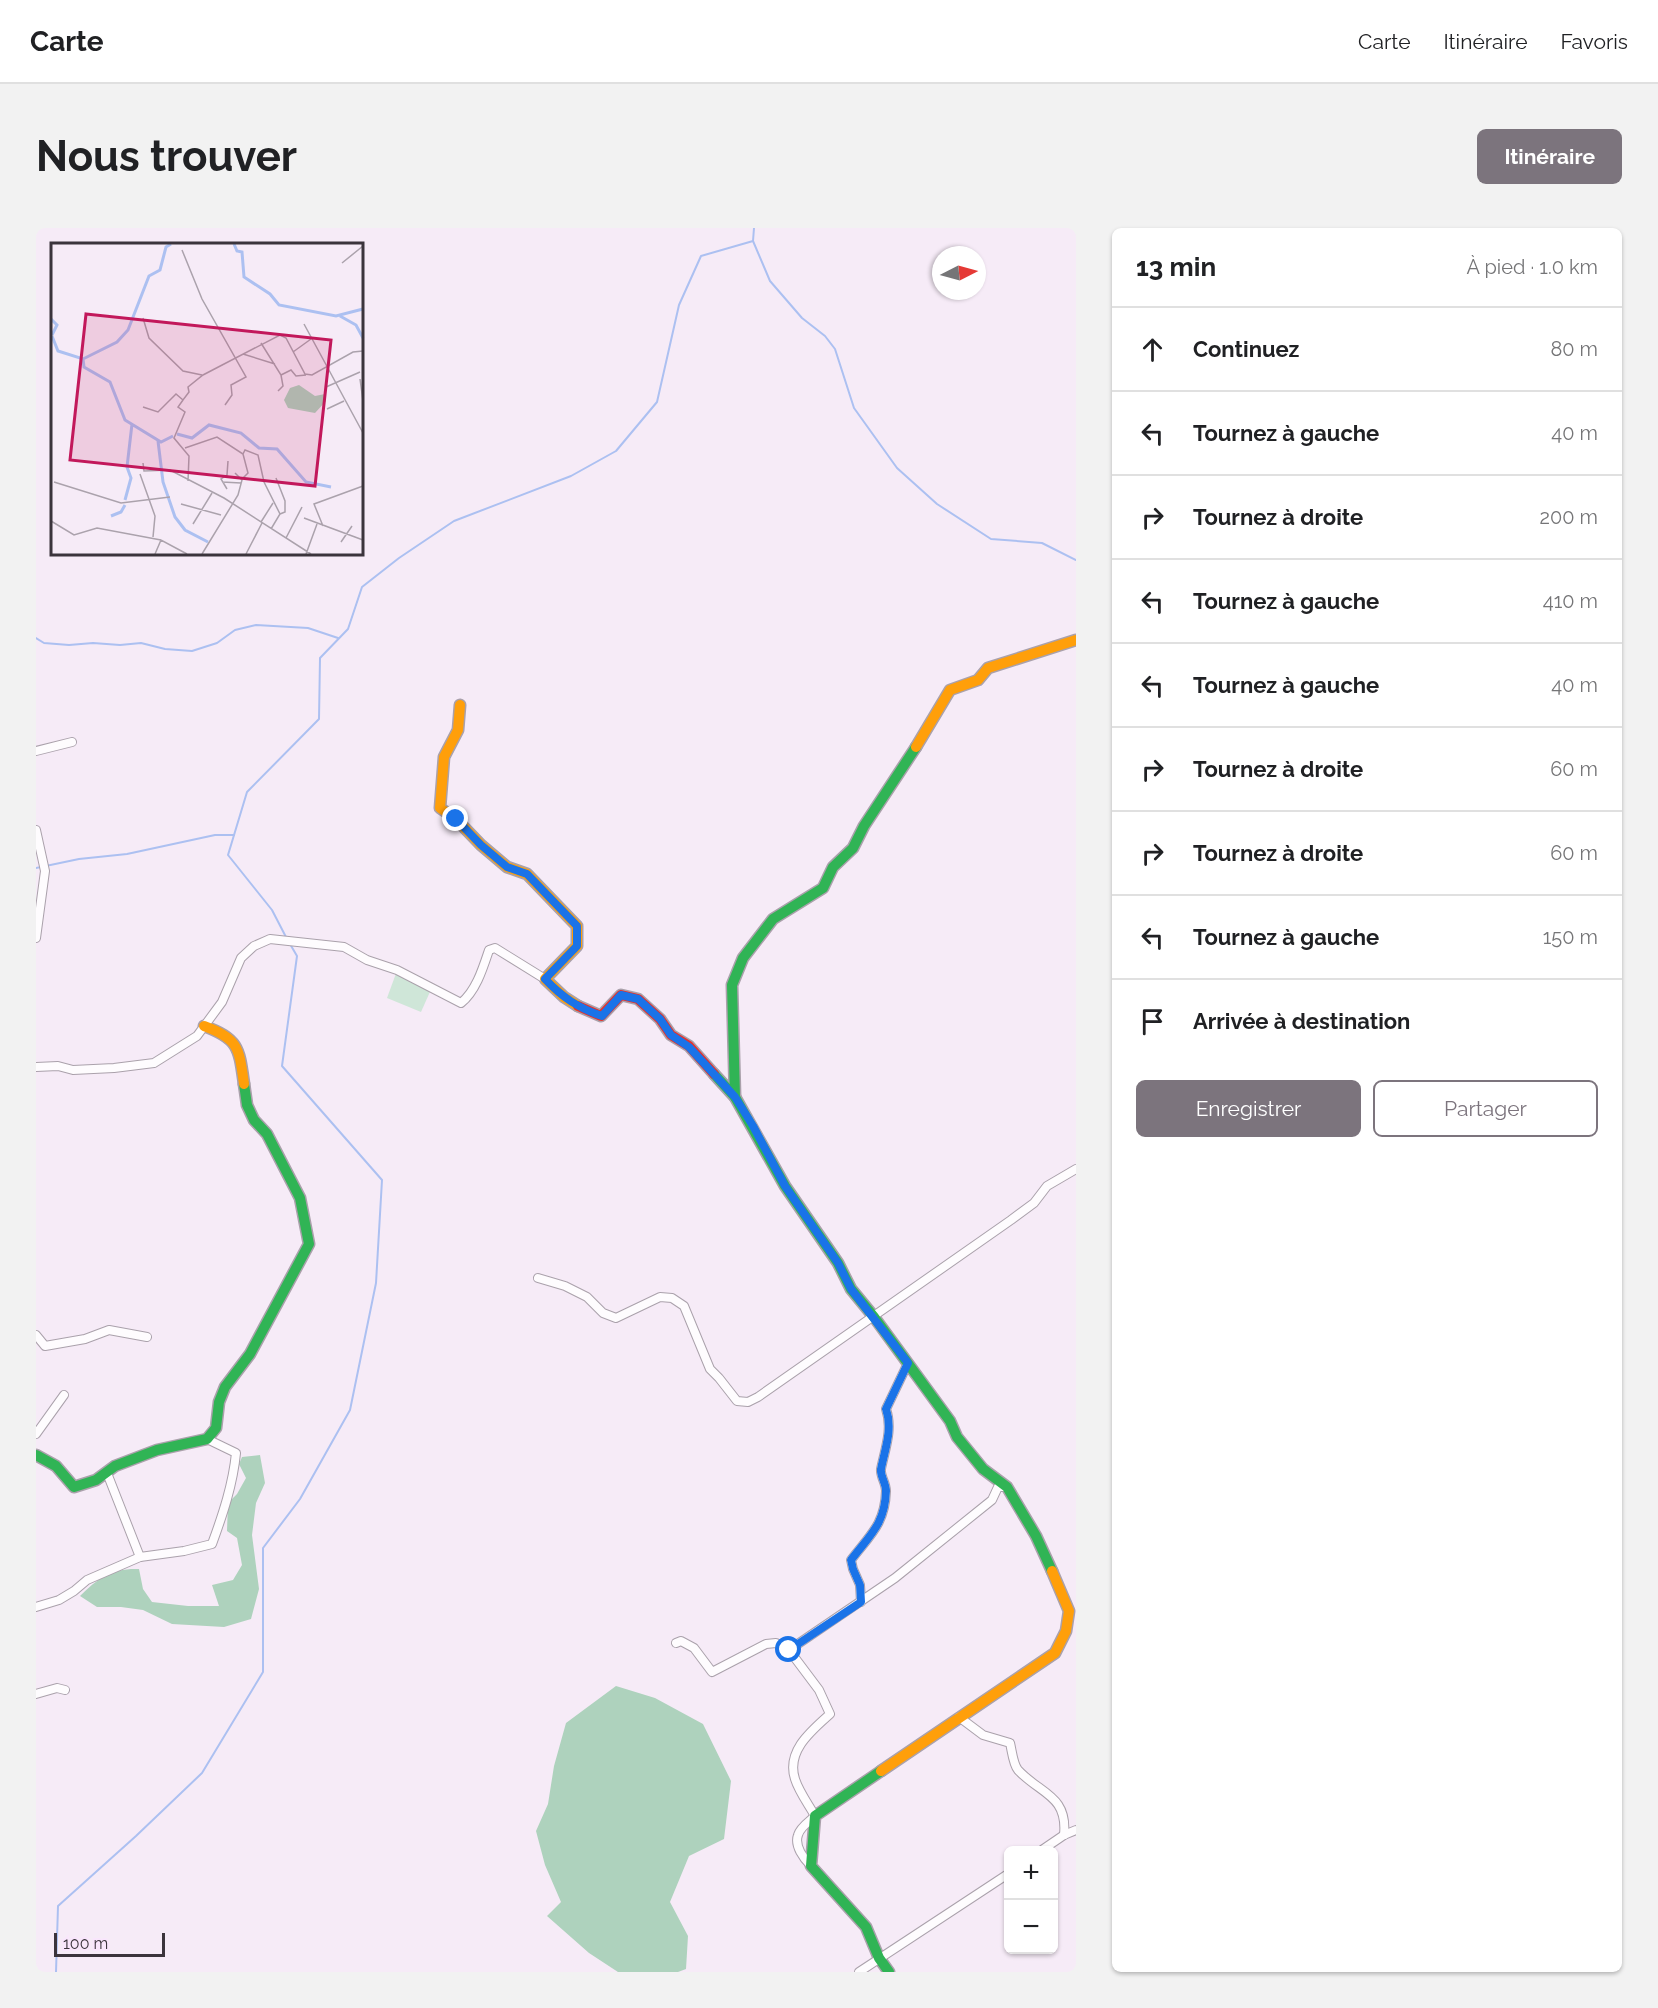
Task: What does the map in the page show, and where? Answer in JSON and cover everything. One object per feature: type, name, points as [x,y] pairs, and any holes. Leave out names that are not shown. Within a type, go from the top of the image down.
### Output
[{"type":"street","points":[[735,1097],[732,985],[743,958],[773,919],[823,888],[833,867],[854,848],[864,826],[910,758],[950,690],[978,680],[988,668],[1076,640]]},
{"type":"street","points":[[460,705],[458,730],[444,757],[440,808],[456,819],[507,867],[527,874],[577,926],[577,946],[545,979]]},
{"type":"street","points":[[36,751],[72,742]]},
{"type":"street","points":[[36,831],[45,871],[36,938]]},
{"type":"street","points":[[36,1067],[58,1066],[73,1070],[154,1063],[197,1036],[222,1002],[241,958],[254,946],[270,939],[344,947],[367,960],[397,970],[460,1004],[466,999],[481,973],[489,950],[495,948],[545,979],[561,996],[580,1008],[602,1016],[621,995],[638,999],[660,1019],[671,1035],[689,1047],[735,1097],[785,1186],[838,1263],[851,1289],[950,1421],[957,1437],[983,1469],[1007,1487],[1036,1536],[1069,1611],[1066,1631],[1055,1653],[815,1816],[798,1835],[798,1846],[804,1860],[866,1927],[879,1958],[889,1972]]},
{"type":"street","points":[[36,1455],[56,1466],[74,1487],[80,1487],[107,1473],[115,1466],[157,1450],[207,1439],[216,1428],[219,1402],[225,1387],[250,1354],[309,1244],[300,1198],[267,1134],[255,1120],[247,1105],[236,1044],[225,1034],[204,1026]]},
{"type":"street","points":[[538,1278],[565,1286],[587,1297],[603,1312],[616,1318],[660,1297],[672,1298],[684,1306],[710,1369],[737,1401],[748,1402],[874,1317],[1034,1203],[1047,1186],[1076,1169]]},
{"type":"street","points":[[36,1335],[45,1346],[85,1340],[110,1330],[147,1337]]},
{"type":"street","points":[[861,1602],[860,1585],[851,1560],[882,1521],[886,1487],[881,1472],[888,1444],[889,1417],[886,1409],[908,1363]]},
{"type":"street","points":[[36,1434],[64,1395]]},
{"type":"street","points":[[36,1607],[59,1600],[74,1592],[87,1580],[140,1557],[184,1551],[212,1544],[224,1514],[236,1453],[207,1439]]},
{"type":"street","points":[[107,1473],[140,1557]]},
{"type":"street","points":[[789,1650],[895,1578],[992,1500],[998,1487],[1007,1487]]},
{"type":"street","points":[[676,1642],[681,1641],[694,1648],[712,1672],[766,1644],[776,1643],[789,1650],[819,1690],[830,1714],[809,1733],[793,1758],[795,1779],[815,1816],[811,1866]]},
{"type":"street","points":[[36,1694],[57,1688],[65,1690]]},
{"type":"street","points":[[959,1717],[983,1735],[1010,1743],[1017,1768],[1057,1803],[1066,1819],[1064,1834]]},
{"type":"street","points":[[1048,1846],[1064,1834],[1076,1830]]},
{"type":"street","points":[[858,1972],[1004,1877]]},
{"type":"green space","points":[[398,968],[433,985],[421,1012],[387,998]]},
{"type":"green space","points":[[260,1455],[265,1483],[256,1503],[252,1535],[259,1589],[251,1619],[224,1627],[172,1624],[143,1610],[97,1607],[80,1596],[106,1575],[121,1570],[139,1569],[143,1589],[152,1602],[188,1606],[219,1606],[212,1585],[233,1580],[242,1565],[237,1538],[227,1531],[228,1503],[237,1494],[246,1478],[239,1464],[242,1457]]},
{"type":"green space","points":[[616,1686],[655,1698],[703,1724],[731,1781],[724,1839],[689,1856],[670,1902],[688,1936],[686,1969],[678,1972],[618,1972],[589,1953],[547,1916],[561,1902],[545,1865],[536,1831],[548,1804],[554,1766],[566,1723]]},
{"type":"waterway","points":[[754,228],[753,241],[770,281],[802,318],[825,336],[835,349],[854,408],[897,468],[937,504],[991,539],[1042,543],[1076,560]]},
{"type":"waterway","points":[[287,939],[272,910],[228,855],[247,792],[319,719],[320,658],[348,629],[362,587],[399,558],[454,521],[571,476],[616,451],[657,402],[679,305],[701,256],[753,241]]},
{"type":"waterway","points":[[36,638],[44,643],[69,645],[141,643],[165,649],[192,651],[217,643],[235,630],[256,625],[308,628],[338,638]]},
{"type":"waterway","points":[[36,868],[79,859],[127,854],[215,835],[234,835]]},
{"type":"waterway","points":[[56,1972],[58,1906],[202,1773],[263,1672],[263,1548],[300,1499],[350,1410],[376,1283],[382,1180],[282,1066],[297,956],[290,944]]},
{"type":"traffic: fast","points":[[735,1097],[732,985],[743,958],[773,919],[823,888],[833,867],[853,848],[864,826],[916,747]]},
{"type":"traffic: fast","points":[[714,1074],[735,1097],[785,1186],[838,1263],[851,1289],[950,1421],[957,1437],[983,1469],[1007,1487],[1036,1536],[1052,1571]]},
{"type":"traffic: fast","points":[[36,1455],[56,1466],[74,1487],[96,1480],[115,1466],[157,1450],[207,1439],[216,1428],[219,1402],[225,1387],[250,1354],[309,1244],[300,1198],[267,1134],[254,1120],[247,1105],[244,1084]]},
{"type":"traffic: fast","points":[[881,1771],[815,1816],[811,1866],[866,1927],[879,1958],[889,1972]]},
{"type":"traffic: slow","points":[[916,747],[950,690],[978,680],[988,668],[1076,640]]},
{"type":"traffic: slow","points":[[460,705],[458,730],[444,757],[440,808],[456,819],[507,867],[527,874],[577,926],[577,946],[545,979],[564,997],[578,1006]]},
{"type":"traffic: slow","points":[[204,1026],[224,1035],[235,1046],[241,1062],[244,1084]]},
{"type":"traffic: slow","points":[[881,1771],[1055,1653],[1066,1631],[1069,1611],[1052,1571]]},
{"type":"traffic: jam","points":[[578,1006],[601,1016],[621,995],[638,999],[660,1019],[671,1035],[689,1046],[714,1074]]},
{"type":"route","points":[[456,819],[507,867],[527,874],[577,926],[577,946],[545,979],[561,996],[580,1008],[602,1016],[621,995],[638,999],[660,1019],[671,1035],[689,1047],[735,1097],[785,1186],[838,1263],[851,1289],[908,1363],[886,1409],[889,1417],[888,1444],[881,1472],[886,1487],[882,1521],[851,1560],[860,1585],[861,1602],[789,1650]]}]
